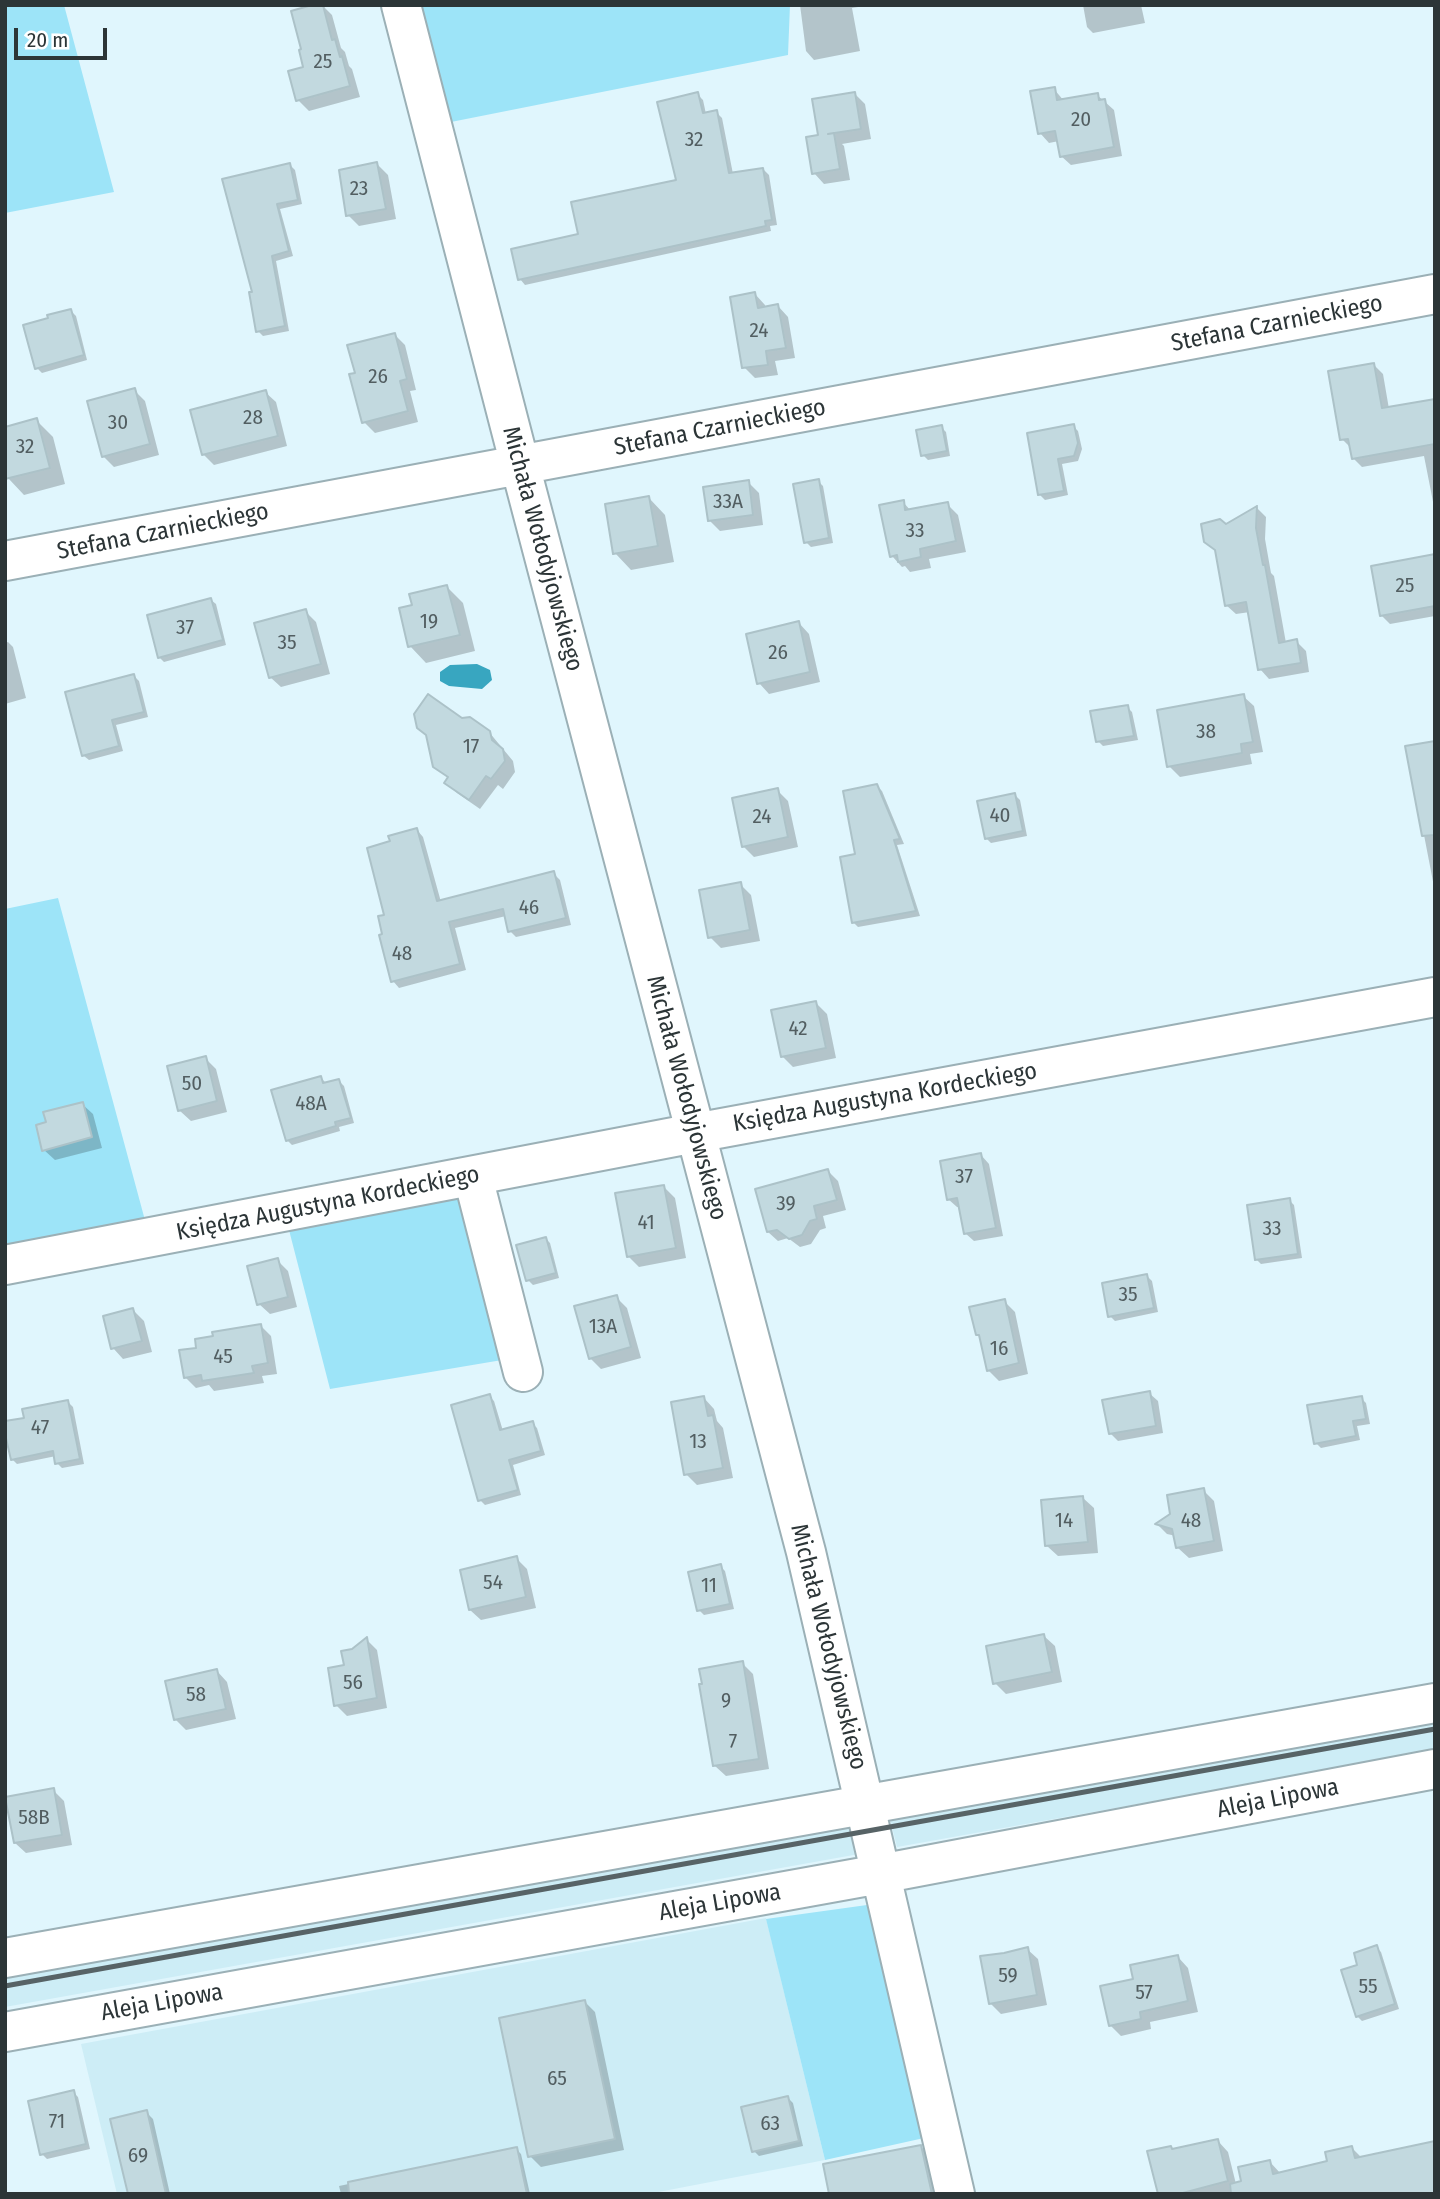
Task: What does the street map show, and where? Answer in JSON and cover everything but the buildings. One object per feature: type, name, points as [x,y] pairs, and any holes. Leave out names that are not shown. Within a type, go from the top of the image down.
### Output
[{"type":"street","name":"Michała Wołodyjowskiego","points":[[401,5],[806,1552],[955,2194]]},
{"type":"street","name":"Stefana Czarnieckiego","points":[[5,561],[1435,294]]},
{"type":"street","name":"Księdza Augustyna Kordeckiego","points":[[5,1265],[695,1133],[1435,998]]},
{"type":"street","points":[[473,1177],[523,1372]]},
{"type":"street","points":[[5,1958],[1435,1703]]},
{"type":"street","name":"Aleja Lipowa","points":[[5,2032],[880,1874],[1435,1769]]},
{"type":"shaded area","points":[[5,5],[64,5],[114,192],[5,213]]},
{"type":"shaded area","points":[[420,5],[790,5],[788,55],[451,122]]},
{"type":"shaded area","points":[[477,664],[490,670],[492,680],[482,689],[449,686],[440,681],[440,672],[450,665]]},
{"type":"shaded area","points":[[58,898],[146,1224],[5,1253],[5,909]]},
{"type":"shaded area","points":[[464,1197],[508,1359],[330,1389],[289,1230]]},
{"type":"shaded area","points":[[1435,1711],[1435,1751],[897,1847],[887,1807]]},
{"type":"shaded area","points":[[852,1812],[859,1854],[5,2007],[5,1968]]},
{"type":"shaded area","points":[[867,1905],[924,2138],[825,2160],[766,1919]]},
{"type":"shaded area","points":[[766,1918],[825,2160],[648,2194],[117,2194],[81,2044]]},
{"type":"railway","points":[[5,1986],[1435,1729]]}]
